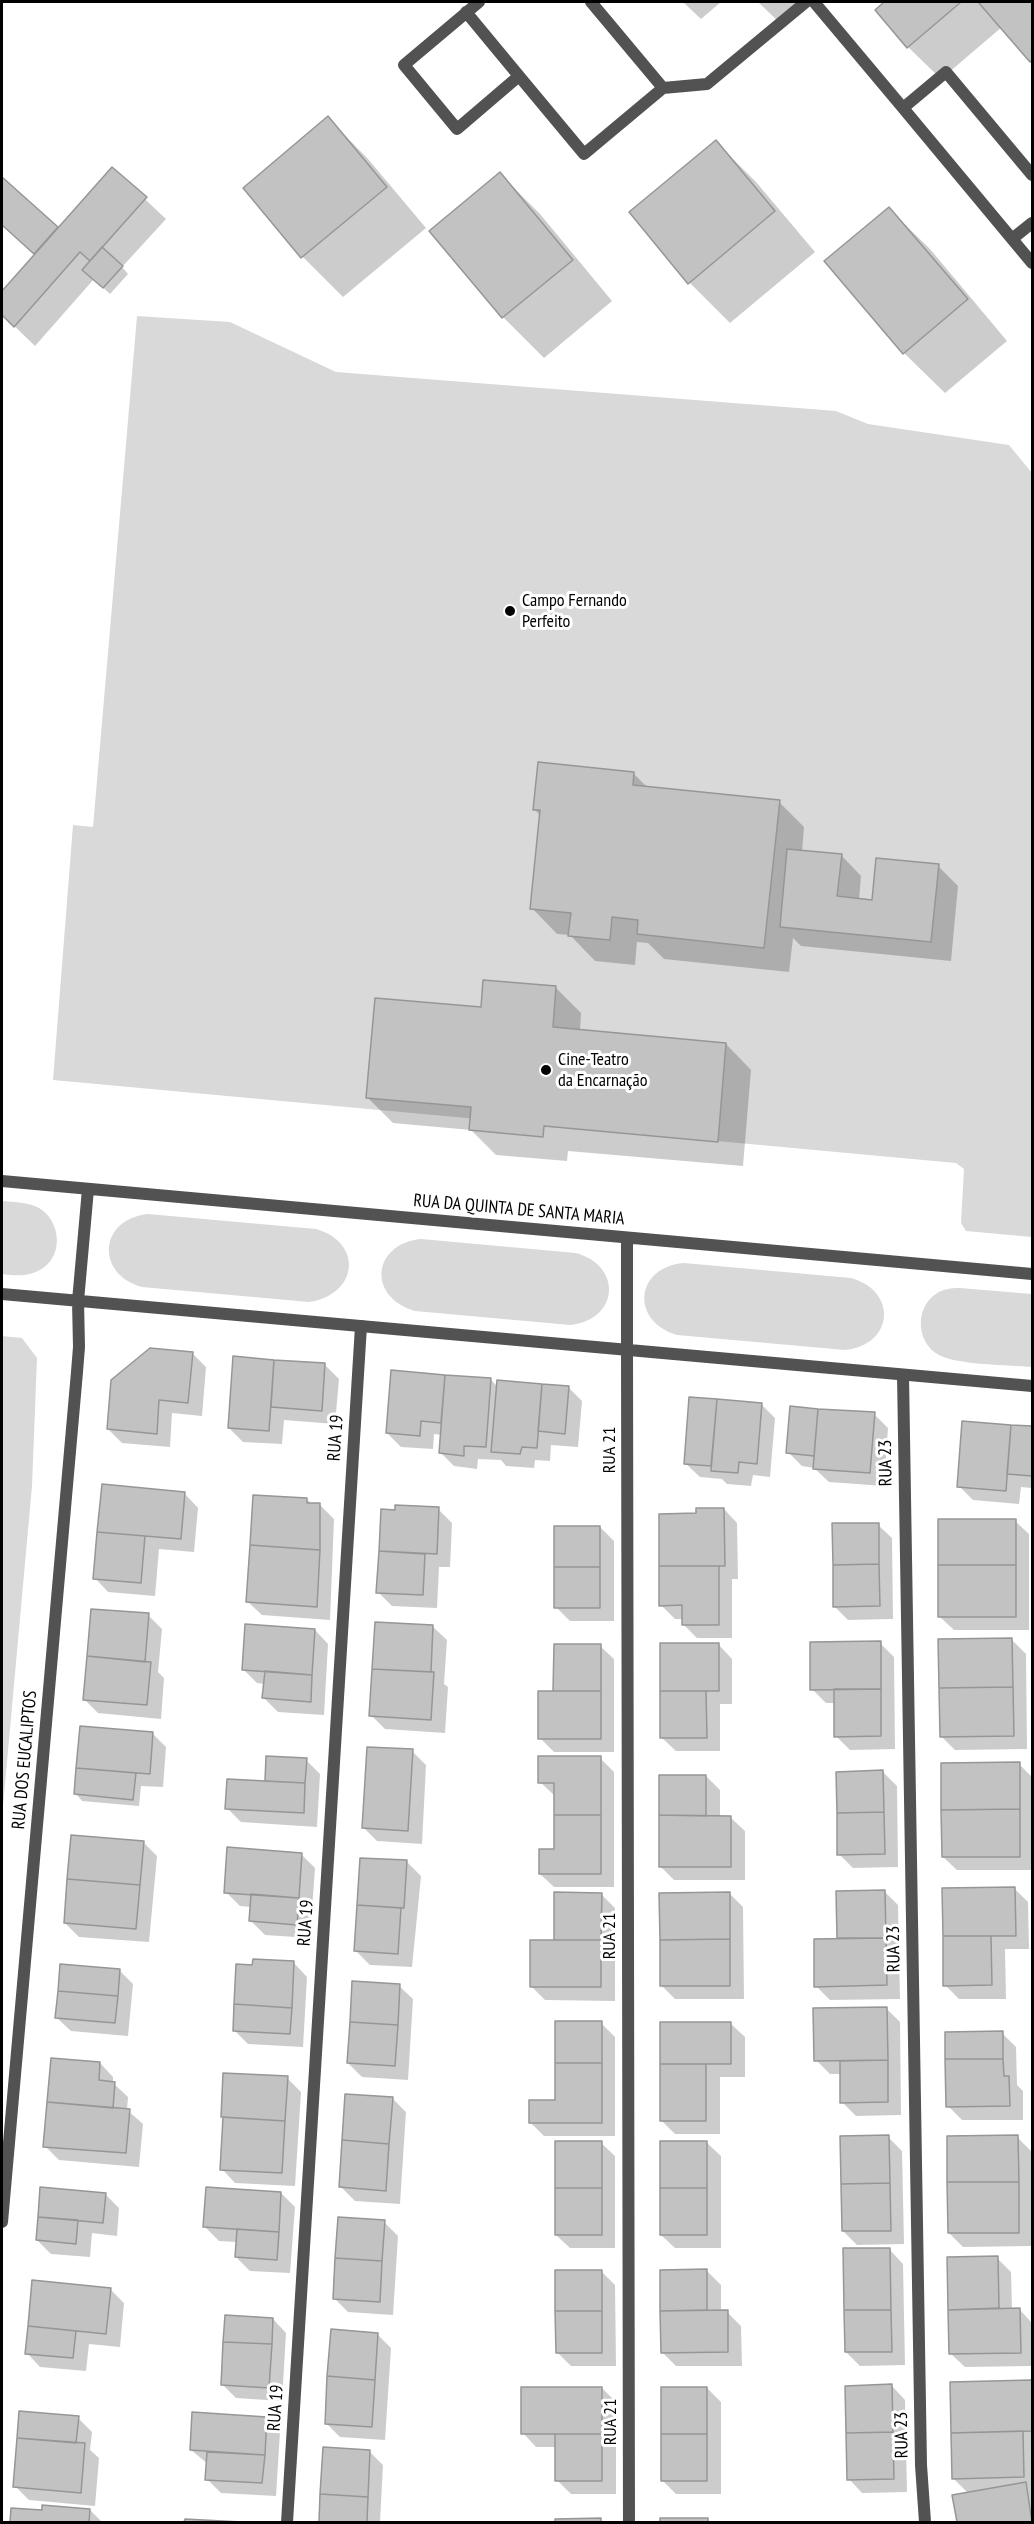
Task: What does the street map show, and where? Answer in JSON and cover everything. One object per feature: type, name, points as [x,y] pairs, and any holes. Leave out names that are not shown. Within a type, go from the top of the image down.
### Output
[{"type":"street","points":[[479,2],[404,65],[457,129],[519,76]]},
{"type":"street","points":[[591,2],[663,88]]},
{"type":"street","points":[[466,12],[584,154],[663,88],[707,84],[806,2]]},
{"type":"street","points":[[814,2],[1032,263]]},
{"type":"street","points":[[903,108],[946,72],[1032,175]]},
{"type":"street","points":[[1012,239],[1032,223]]},
{"type":"street","name":"RUA DA QUINTA DE SANTA MARIA","points":[[2,1181],[1032,1274]]},
{"type":"street","name":"RUA DOS EUCALIPTOS","points":[[2,2222],[79,1353],[78,1301],[88,1190]]},
{"type":"street","name":"RUA 21","points":[[627,1238],[629,2523]]},
{"type":"street","points":[[2,1294],[1032,1386]]},
{"type":"street","name":"RUA 19","points":[[287,2523],[361,1326]]},
{"type":"street","name":"RUA 23","points":[[903,1375],[921,2465],[925,2523]]},
{"type":"shaded area","points":[[137,316],[230,322],[336,372],[836,411],[868,424],[1009,445],[1032,473],[1032,1237],[966,1231],[961,1223],[964,1169],[956,1163],[53,1080],[73,825],[93,827]]},
{"type":"shaded area","points":[[2,1201],[35,1206],[46,1213],[51,1220],[57,1237],[54,1254],[50,1262],[38,1271],[23,1275],[2,1274]]},
{"type":"shaded area","points":[[148,1214],[316,1229],[331,1236],[342,1245],[348,1256],[349,1268],[338,1290],[309,1302],[142,1287],[127,1280],[116,1271],[110,1260],[109,1248],[112,1236],[120,1226],[132,1218]]},
{"type":"shaded area","points":[[421,1239],[576,1253],[591,1260],[602,1269],[608,1280],[609,1292],[606,1303],[598,1313],[586,1321],[570,1325],[415,1311],[399,1304],[389,1295],[383,1283],[382,1272],[385,1260],[393,1250],[405,1243]]},
{"type":"shaded area","points":[[684,1263],[851,1278],[866,1285],[877,1294],[883,1305],[884,1317],[881,1328],[873,1338],[861,1346],[845,1350],[677,1335],[662,1328],[651,1318],[644,1295],[648,1284],[656,1274],[668,1267]]},
{"type":"shaded area","points":[[960,1288],[1032,1294],[1032,1367],[958,1361],[939,1355],[932,1350],[923,1336],[921,1319],[923,1310],[936,1294],[946,1289]]},
{"type":"shaded area","points":[[2,1336],[22,1338],[37,1358],[32,1486],[2,1817]]},
{"type":"building","points":[[884,2],[961,2],[907,48],[875,10]]},
{"type":"building","points":[[978,2],[1032,2],[1032,60],[1030,62]]},
{"type":"building","points":[[328,116],[387,187],[301,258],[243,188]]},
{"type":"building","points":[[716,140],[775,211],[688,284],[629,212]]},
{"type":"building","points":[[112,167],[147,197],[90,261],[80,252],[14,327],[2,315],[2,291]]},
{"type":"building","points":[[500,172],[573,260],[502,318],[429,231]]},
{"type":"building","points":[[2,177],[58,227],[34,254],[2,225]]},
{"type":"building","points":[[889,207],[968,299],[903,354],[824,261]]},
{"type":"building","points":[[102,247],[123,266],[103,288],[82,270]]},
{"type":"building","points":[[538,762],[634,772],[633,785],[780,800],[764,948],[637,934],[638,920],[612,917],[610,940],[568,936],[571,913],[530,909],[540,810],[533,810]]},
{"type":"building","points":[[787,849],[842,854],[837,896],[872,900],[876,858],[939,864],[931,942],[780,927]]},
{"type":"building","name":"Cine-Teatro da Encarnação","points":[[483,980],[556,986],[553,1027],[726,1043],[718,1142],[544,1126],[543,1137],[469,1130],[471,1107],[366,1098],[375,998],[481,1007]]},
{"type":"building","points":[[150,1348],[193,1352],[188,1403],[159,1400],[157,1434],[107,1429],[111,1380]]},
{"type":"building","points":[[233,1356],[274,1360],[269,1431],[228,1428]]},
{"type":"building","points":[[274,1360],[325,1363],[322,1411],[271,1407]]},
{"type":"building","points":[[391,1370],[445,1375],[441,1423],[421,1421],[420,1436],[386,1433]]},
{"type":"building","points":[[445,1375],[491,1378],[486,1447],[464,1446],[464,1456],[439,1453]]},
{"type":"building","points":[[497,1380],[542,1384],[537,1448],[522,1447],[520,1454],[491,1452]]},
{"type":"building","points":[[542,1384],[569,1386],[565,1434],[538,1431]]},
{"type":"building","points":[[689,1397],[717,1399],[711,1466],[684,1464]]},
{"type":"building","points":[[717,1399],[762,1403],[757,1464],[739,1462],[738,1473],[711,1471]]},
{"type":"building","points":[[790,1406],[818,1409],[814,1456],[786,1453]]},
{"type":"building","points":[[818,1409],[875,1412],[870,1473],[813,1469]]},
{"type":"building","points":[[962,1421],[1011,1425],[1006,1491],[957,1487]]},
{"type":"building","points":[[1011,1425],[1032,1426],[1032,1476],[1007,1474]]},
{"type":"building","points":[[102,1484],[185,1492],[181,1539],[97,1532]]},
{"type":"building","points":[[253,1495],[307,1498],[307,1503],[320,1503],[320,1550],[250,1545]]},
{"type":"building","points":[[395,1505],[439,1507],[437,1554],[379,1551],[381,1509],[395,1510]]},
{"type":"building","points":[[696,1508],[724,1508],[725,1566],[659,1566],[659,1514],[696,1513]]},
{"type":"building","points":[[938,1519],[1016,1519],[1016,1565],[938,1565]]},
{"type":"building","points":[[832,1523],[879,1523],[879,1564],[833,1565]]},
{"type":"building","points":[[554,1526],[600,1526],[600,1567],[554,1567]]},
{"type":"building","points":[[97,1532],[145,1536],[141,1583],[93,1579]]},
{"type":"building","points":[[250,1545],[320,1550],[317,1607],[246,1602]]},
{"type":"building","points":[[379,1551],[425,1554],[423,1595],[376,1593]]},
{"type":"building","points":[[879,1564],[880,1606],[833,1607],[833,1565]]},
{"type":"building","points":[[938,1565],[1016,1565],[1016,1617],[938,1617]]},
{"type":"building","points":[[659,1566],[719,1566],[719,1625],[682,1625],[682,1605],[659,1606]]},
{"type":"building","points":[[554,1567],[600,1567],[600,1608],[554,1608]]},
{"type":"building","points":[[91,1609],[149,1613],[145,1662],[87,1656]]},
{"type":"building","points":[[375,1622],[433,1625],[431,1672],[372,1669]]},
{"type":"building","points":[[245,1624],[315,1629],[312,1675],[242,1670]]},
{"type":"building","points":[[1012,1638],[1013,1687],[939,1688],[938,1639]]},
{"type":"building","points":[[881,1641],[881,1689],[810,1690],[810,1642]]},
{"type":"building","points":[[660,1643],[719,1643],[719,1691],[660,1691]]},
{"type":"building","points":[[554,1644],[601,1644],[601,1691],[553,1691]]},
{"type":"building","points":[[87,1656],[151,1662],[147,1705],[83,1700]]},
{"type":"building","points":[[372,1669],[434,1672],[431,1720],[369,1716]]},
{"type":"building","points":[[265,1671],[312,1675],[311,1702],[262,1698]]},
{"type":"building","points":[[1013,1687],[1014,1736],[940,1737],[939,1688]]},
{"type":"building","points":[[834,1689],[881,1689],[881,1736],[834,1737]]},
{"type":"building","points":[[538,1691],[601,1691],[601,1739],[538,1739]]},
{"type":"building","points":[[660,1691],[706,1691],[707,1738],[660,1738]]},
{"type":"building","points":[[80,1726],[153,1732],[150,1774],[76,1768]]},
{"type":"building","points":[[367,1747],[413,1749],[408,1831],[362,1828]]},
{"type":"building","points":[[266,1756],[307,1758],[305,1783],[265,1781]]},
{"type":"building","points":[[538,1756],[601,1756],[601,1815],[554,1815],[554,1783],[538,1783]]},
{"type":"building","points":[[1020,1762],[1020,1809],[941,1810],[941,1763]]},
{"type":"building","points":[[76,1768],[136,1773],[133,1800],[74,1794]]},
{"type":"building","points":[[883,1770],[884,1812],[837,1813],[836,1772]]},
{"type":"building","points":[[659,1775],[706,1775],[706,1816],[659,1815]]},
{"type":"building","points":[[227,1779],[305,1783],[304,1813],[225,1809]]},
{"type":"building","points":[[1020,1809],[1020,1857],[942,1857],[941,1810]]},
{"type":"building","points":[[884,1812],[885,1854],[837,1855],[837,1813]]},
{"type":"building","points":[[554,1815],[601,1815],[601,1874],[539,1874],[539,1849],[554,1849]]},
{"type":"building","points":[[659,1815],[731,1816],[731,1867],[659,1867]]},
{"type":"building","points":[[71,1835],[144,1841],[140,1885],[67,1879]]},
{"type":"building","points":[[227,1847],[302,1853],[299,1898],[224,1893]]},
{"type":"building","points":[[360,1858],[407,1860],[404,1908],[357,1905]]},
{"type":"building","points":[[67,1879],[140,1885],[136,1929],[64,1923]]},
{"type":"building","points":[[1015,1887],[1016,1936],[943,1936],[942,1888]]},
{"type":"building","points":[[885,1890],[886,1938],[837,1938],[836,1891]]},
{"type":"building","points":[[554,1892],[602,1893],[601,1940],[554,1940]]},
{"type":"building","points":[[730,1892],[730,1939],[660,1940],[659,1893]]},
{"type":"building","points":[[251,1894],[299,1898],[297,1925],[249,1921]]},
{"type":"building","points":[[357,1905],[401,1908],[398,1954],[354,1951]]},
{"type":"building","points":[[943,1936],[991,1936],[992,1985],[943,1986]]},
{"type":"building","points":[[886,1938],[887,1985],[814,1987],[814,1939]]},
{"type":"building","points":[[730,1939],[730,1986],[660,1986],[660,1940]]},
{"type":"building","points":[[530,1940],[601,1940],[601,1987],[530,1987]]},
{"type":"building","points":[[253,1959],[294,1961],[292,2008],[234,2004],[236,1964],[252,1965]]},
{"type":"building","points":[[60,1964],[120,1969],[118,1996],[58,1991]]},
{"type":"building","points":[[352,1981],[400,1984],[398,2025],[350,2022]]},
{"type":"building","points":[[58,1991],[118,1996],[115,2023],[55,2018]]},
{"type":"building","points":[[234,2004],[292,2008],[290,2034],[233,2031]]},
{"type":"building","points":[[887,2007],[888,2060],[814,2061],[813,2008]]},
{"type":"building","points":[[555,2021],[602,2021],[602,2063],[555,2063]]},
{"type":"building","points":[[350,2022],[398,2025],[395,2066],[347,2063]]},
{"type":"building","points":[[660,2022],[731,2022],[731,2064],[660,2064]]},
{"type":"building","points":[[1003,2031],[1003,2059],[945,2059],[945,2032]]},
{"type":"building","points":[[51,2058],[100,2062],[99,2080],[115,2082],[113,2108],[47,2102]]},
{"type":"building","points":[[945,2059],[1003,2059],[1004,2076],[1009,2076],[1010,2106],[946,2107]]},
{"type":"building","points":[[888,2060],[888,2102],[840,2103],[840,2061]]},
{"type":"building","points":[[555,2063],[602,2063],[602,2123],[529,2123],[529,2100],[555,2100]]},
{"type":"building","points":[[660,2064],[706,2064],[706,2121],[660,2121]]},
{"type":"building","points":[[223,2073],[288,2076],[285,2121],[221,2117]]},
{"type":"building","points":[[345,2094],[393,2097],[389,2144],[342,2140]]},
{"type":"building","points":[[47,2102],[130,2109],[126,2153],[43,2147]]},
{"type":"building","points":[[223,2117],[285,2121],[282,2173],[220,2170]]},
{"type":"building","points":[[889,2135],[890,2183],[841,2184],[840,2136]]},
{"type":"building","points":[[1018,2135],[1019,2182],[947,2182],[947,2136]]},
{"type":"building","points":[[342,2140],[389,2144],[386,2191],[339,2187]]},
{"type":"building","points":[[555,2141],[602,2141],[602,2188],[555,2188]]},
{"type":"building","points":[[660,2141],[707,2141],[707,2188],[660,2188]]},
{"type":"building","points":[[947,2182],[1019,2182],[1019,2233],[948,2233]]},
{"type":"building","points":[[890,2183],[891,2231],[842,2231],[841,2184]]},
{"type":"building","points":[[40,2187],[106,2193],[103,2223],[38,2217]]},
{"type":"building","points":[[206,2187],[281,2192],[279,2232],[203,2227]]},
{"type":"building","points":[[555,2188],[602,2188],[602,2235],[555,2235]]},
{"type":"building","points":[[660,2188],[707,2188],[707,2235],[660,2235]]},
{"type":"building","points":[[38,2217],[78,2220],[76,2244],[36,2240]]},
{"type":"building","points":[[338,2217],[385,2220],[382,2261],[335,2258]]},
{"type":"building","points":[[237,2229],[279,2232],[277,2260],[235,2257]]},
{"type":"building","points":[[843,2248],[890,2248],[891,2310],[844,2310]]},
{"type":"building","points":[[998,2256],[999,2308],[948,2310],[947,2257]]},
{"type":"building","points":[[335,2258],[382,2261],[380,2302],[333,2299]]},
{"type":"building","points":[[707,2269],[707,2310],[660,2311],[660,2270]]},
{"type":"building","points":[[555,2270],[602,2270],[602,2311],[555,2311]]},
{"type":"building","points":[[32,2280],[111,2288],[106,2334],[28,2326]]},
{"type":"building","points":[[1020,2308],[1021,2353],[949,2354],[948,2310]]},
{"type":"building","points":[[728,2310],[728,2352],[661,2353],[660,2311]]},
{"type":"building","points":[[844,2310],[891,2310],[892,2352],[845,2352]]},
{"type":"building","points":[[555,2311],[602,2311],[602,2353],[556,2353]]},
{"type":"building","points":[[225,2315],[273,2318],[272,2344],[223,2342]]},
{"type":"building","points":[[28,2326],[76,2331],[73,2358],[25,2354]]},
{"type":"building","points":[[331,2329],[378,2333],[375,2380],[327,2376]]},
{"type":"building","points":[[223,2342],[272,2344],[269,2388],[221,2385]]},
{"type":"building","points":[[327,2376],[375,2380],[372,2427],[325,2424]]},
{"type":"building","points":[[1032,2380],[1032,2431],[951,2433],[950,2382]]},
{"type":"building","points":[[892,2384],[893,2432],[846,2433],[845,2386]]},
{"type":"building","points":[[521,2387],[602,2387],[602,2434],[521,2434]]},
{"type":"building","points":[[661,2387],[707,2387],[707,2434],[661,2434]]},
{"type":"building","points":[[19,2411],[79,2416],[76,2443],[17,2438]]},
{"type":"building","points":[[192,2412],[267,2417],[265,2455],[190,2450]]},
{"type":"building","points":[[1023,2431],[1024,2477],[952,2479],[951,2433]]},
{"type":"building","points":[[893,2432],[894,2479],[847,2480],[846,2433]]},
{"type":"building","points":[[555,2434],[602,2434],[602,2481],[555,2481]]},
{"type":"building","points":[[661,2434],[707,2434],[707,2481],[661,2481]]},
{"type":"building","points":[[17,2438],[85,2443],[81,2493],[13,2487]]},
{"type":"building","points":[[323,2447],[370,2450],[368,2497],[320,2494]]},
{"type":"building","points":[[207,2452],[265,2455],[262,2483],[205,2480]]},
{"type":"building","points":[[1026,2482],[1032,2522],[957,2522],[952,2495]]},
{"type":"building","points":[[320,2494],[368,2497],[367,2522],[319,2522]]},
{"type":"building","points":[[42,2505],[90,2509],[89,2522],[10,2522],[11,2508],[42,2510]]},
{"type":"building","points":[[601,2518],[601,2522],[555,2522],[555,2519]]},
{"type":"building","points":[[660,2518],[708,2518],[708,2522],[660,2522]]},
{"type":"building","points":[[185,2519],[242,2522],[184,2522]]},
{"type":"place","name":"Campo Fernando Perfeito","points":[[510,611]]},
{"type":"place","name":"Cine-Teatro da Encarnação","points":[[546,1070]]}]
